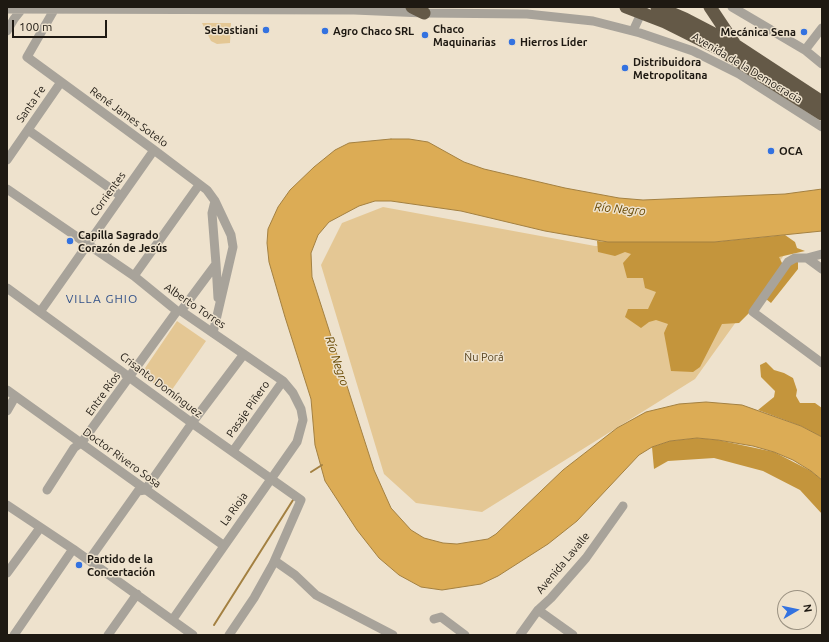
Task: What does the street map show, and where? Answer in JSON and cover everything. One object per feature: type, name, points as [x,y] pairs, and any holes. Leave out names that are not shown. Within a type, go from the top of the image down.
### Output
[{"type":"highway","points":[[412,7],[424,13]]},
{"type":"highway","name":"Avenida de la Democracia","points":[[626,7],[643,10],[719,49],[822,114]]},
{"type":"highway","name":"Avenida de la Democracia","points":[[657,7],[685,19],[735,45],[822,102]]},
{"type":"highway","points":[[710,7],[735,45]]},
{"type":"street","points":[[732,7],[805,50],[822,64]]},
{"type":"street","name":"Avenida de la Democracia","points":[[7,9],[284,8],[424,13],[528,11],[593,22],[633,31],[693,51],[739,74],[822,127]]},
{"type":"street","points":[[7,31],[14,19],[22,10]]},
{"type":"street","name":"René James Sotelo","points":[[54,10],[27,57],[199,184],[215,200]]},
{"type":"street","points":[[633,31],[643,10]]},
{"type":"street","points":[[805,50],[822,28]]},
{"type":"street","name":"Santa Fe","points":[[7,160],[61,82]]},
{"type":"street","points":[[28,130],[121,196]]},
{"type":"street","name":"Corrientes","points":[[40,312],[154,150]]},
{"type":"street","points":[[134,276],[199,184]]},
{"type":"street","name":"Alberto Torres","points":[[7,189],[86,245],[134,276],[179,311],[283,381],[293,393],[301,409]]},
{"type":"street","points":[[215,200],[212,213],[219,307]]},
{"type":"street","points":[[213,333],[233,247],[231,235],[215,200]]},
{"type":"street","points":[[822,254],[807,258],[795,258],[788,262],[753,312],[822,363]]},
{"type":"street","points":[[807,258],[822,269]]},
{"type":"street","name":"Entre Ríos","points":[[47,490],[74,448],[82,442],[130,376],[216,264]]},
{"type":"street","name":"Crisanto Domínguez","points":[[7,288],[130,376],[192,423],[301,500],[275,561]]},
{"type":"street","points":[[88,560],[138,491],[145,490],[192,423],[244,354]]},
{"type":"street","name":"Pasaje Piñero","points":[[233,451],[283,381]]},
{"type":"street","name":"Doctor Rivero Sosa","points":[[7,390],[82,442],[145,490],[223,545]]},
{"type":"street","points":[[7,411],[15,397]]},
{"type":"street","name":"La Rioja","points":[[172,619],[297,442],[302,420],[301,409]]},
{"type":"street","points":[[7,505],[73,549],[193,635]]},
{"type":"street","name":"Avenida Lavalle","points":[[520,635],[538,610],[552,598],[586,558],[623,506]]},
{"type":"street","points":[[7,573],[40,528]]},
{"type":"street","points":[[14,635],[73,549]]},
{"type":"street","points":[[229,635],[254,598],[275,561],[295,576],[316,596],[393,635]]},
{"type":"street","points":[[108,635],[137,594]]},
{"type":"street","points":[[538,610],[573,635]]},
{"type":"street","points":[[438,618],[465,635]]},
{"type":"green space","points":[[202,23],[231,23],[230,43],[217,44],[211,41]]},
{"type":"green space","name":"Ñu Porá","points":[[383,207],[595,246],[792,244],[695,379],[482,512],[416,503],[384,474],[321,265],[342,223]]},
{"type":"green space","points":[[177,321],[206,341],[169,394],[141,374]]},
{"type":"shaded area","points":[[785,235],[795,242],[797,248],[805,251],[779,257],[782,263],[790,264],[798,261],[798,269],[771,303],[761,295],[753,309],[739,323],[722,324],[700,367],[693,372],[671,371],[664,333],[668,324],[656,320],[649,322],[641,328],[625,317],[628,309],[648,309],[656,292],[645,288],[643,278],[627,278],[623,263],[631,254],[625,252],[615,256],[598,252],[597,241],[714,242]]},
{"type":"shaded area","points":[[766,362],[774,370],[793,378],[797,390],[796,396],[800,403],[815,403],[822,408],[822,437],[801,426],[758,410],[774,397],[775,391],[761,377],[760,365]]},
{"type":"shaded area","points":[[697,438],[718,440],[774,452],[811,471],[822,480],[822,514],[800,490],[763,471],[714,458],[668,461],[654,469],[652,447],[670,441]]},
{"type":"water","name":"Río Negro","points":[[409,139],[428,142],[464,162],[484,169],[565,188],[619,198],[643,200],[785,194],[822,189],[822,231],[714,242],[608,242],[545,231],[461,211],[391,201],[375,201],[359,206],[329,222],[318,235],[311,253],[312,277],[374,470],[391,508],[411,530],[424,538],[443,543],[457,544],[488,539],[496,534],[563,470],[617,428],[646,412],[679,404],[706,402],[742,405],[801,426],[822,437],[822,480],[793,460],[774,452],[753,446],[697,438],[670,441],[652,447],[639,455],[577,521],[548,544],[498,576],[481,584],[442,590],[421,587],[399,575],[379,558],[357,530],[325,481],[315,445],[311,399],[269,262],[267,243],[268,229],[278,207],[290,190],[314,167],[335,150],[349,143]]},
{"type":"waterway","points":[[311,472],[322,465]]},
{"type":"waterway","points":[[214,625],[293,500]]},
{"type":"place","name":"Sebastiani","points":[[266,30]]},
{"type":"place","name":"Agro Chaco SRL","points":[[325,31]]},
{"type":"place","name":"Mecánica Sena","points":[[804,32]]},
{"type":"place","name":"Chaco Maquinarias","points":[[425,35]]},
{"type":"place","name":"Hierros Líder","points":[[512,42]]},
{"type":"place","name":"Distribuidora Metropolitana","points":[[625,68]]},
{"type":"place","name":"OCA","points":[[771,151]]},
{"type":"place","name":"Capilla Sagrado Corazón de Jesús","points":[[70,241]]},
{"type":"place","name":"Partido de la Concertación","points":[[79,565]]},
{"type":"district","name":"VILLA GHIO","points":[[102,299]]}]
